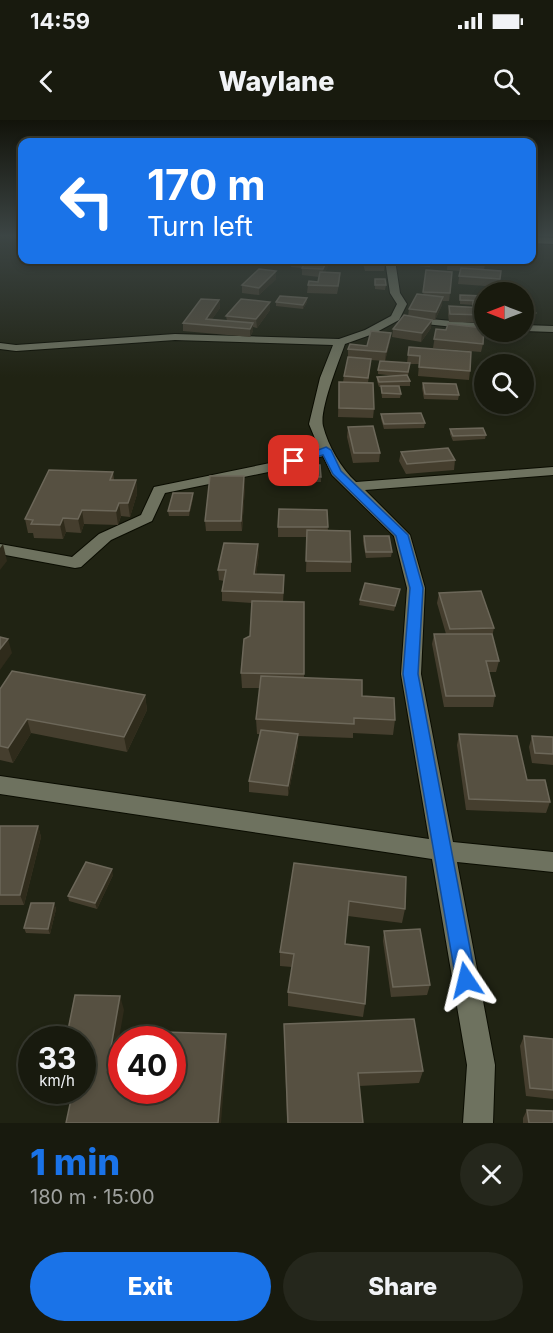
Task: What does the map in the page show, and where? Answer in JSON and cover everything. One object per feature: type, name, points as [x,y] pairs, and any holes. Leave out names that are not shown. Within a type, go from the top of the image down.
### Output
[{"type":"street","points":[[393,283],[395,293],[402,304],[395,318]]},
{"type":"street","points":[[0,346],[16,348],[175,337],[340,342],[369,332],[395,318],[474,326]]},
{"type":"street","points":[[534,328],[553,329]]},
{"type":"street","points":[[340,342],[326,378],[316,424],[337,472],[402,535],[416,588],[411,674],[481,1065],[478,1123]]},
{"type":"street","points":[[0,549],[75,563],[105,537],[147,518],[159,490],[278,466],[326,450]]},
{"type":"street","points":[[353,487],[553,471]]},
{"type":"street","points":[[0,785],[444,851],[553,862]]},
{"type":"building","points":[[244,283],[264,283],[259,288],[242,285]]},
{"type":"building","points":[[309,283],[338,283],[338,286],[308,285]]},
{"type":"building","points":[[375,283],[386,283],[386,285],[375,285]]},
{"type":"building","points":[[424,283],[451,283],[450,293],[423,292]]},
{"type":"building","points":[[417,294],[443,297],[436,312],[409,309]]},
{"type":"building","points":[[460,295],[474,296],[474,301],[460,300]]},
{"type":"building","points":[[280,296],[307,298],[303,305],[276,302]]},
{"type":"building","points":[[201,299],[219,300],[206,319],[253,323],[250,329],[183,323]]},
{"type":"building","points":[[241,299],[270,302],[256,319],[226,316]]},
{"type":"building","points":[[449,306],[474,307],[474,315],[450,314]]},
{"type":"building","points":[[404,315],[432,320],[422,333],[393,329]]},
{"type":"building","points":[[448,324],[474,327],[474,342],[483,342],[483,344],[434,339],[436,329],[446,330]]},
{"type":"building","points":[[371,331],[391,333],[386,352],[348,349],[350,344],[367,346]]},
{"type":"building","points":[[409,347],[471,352],[470,371],[419,367],[420,356],[408,355]]},
{"type":"building","points":[[348,357],[371,359],[368,378],[344,376]]},
{"type":"building","points":[[380,361],[410,363],[408,372],[378,370]]},
{"type":"building","points":[[407,375],[410,381],[379,382],[377,377]]},
{"type":"building","points":[[339,382],[373,383],[374,409],[339,408]]},
{"type":"building","points":[[423,383],[456,384],[459,395],[425,394]]},
{"type":"building","points":[[381,386],[399,386],[401,394],[382,393]]},
{"type":"building","points":[[421,413],[425,423],[384,424],[381,414]]},
{"type":"building","points":[[373,426],[380,453],[354,453],[348,427]]},
{"type":"building","points":[[483,428],[486,435],[453,436],[450,429]]},
{"type":"building","points":[[448,448],[455,460],[407,464],[401,452]]},
{"type":"building","points":[[284,465],[320,465],[321,477],[284,476]]},
{"type":"building","points":[[49,470],[113,472],[110,480],[136,480],[128,503],[119,503],[116,511],[82,510],[78,519],[63,518],[60,525],[31,524],[33,520],[25,519]]},
{"type":"building","points":[[210,476],[244,476],[241,521],[205,521]]},
{"type":"building","points":[[173,493],[193,493],[189,511],[168,511]]},
{"type":"building","points":[[279,509],[327,510],[328,527],[278,527]]},
{"type":"building","points":[[307,530],[350,531],[351,562],[306,561]]},
{"type":"building","points":[[364,536],[389,536],[392,552],[366,552]]},
{"type":"building","points":[[224,543],[258,544],[254,574],[284,575],[283,593],[222,591],[226,570],[218,570]]},
{"type":"building","points":[[365,583],[400,589],[395,606],[360,600]]},
{"type":"building","points":[[481,591],[494,628],[450,629],[439,593]]},
{"type":"building","points":[[252,601],[304,602],[304,674],[241,673],[244,639],[250,636]]},
{"type":"building","points":[[434,634],[492,634],[499,661],[486,661],[495,696],[446,696]]},
{"type":"building","points":[[0,637],[8,639],[0,649]]},
{"type":"building","points":[[12,671],[145,695],[124,737],[27,719],[8,748],[0,746],[0,689]]},
{"type":"building","points":[[261,676],[362,680],[362,696],[394,698],[395,720],[354,718],[354,724],[256,719]]},
{"type":"building","points":[[261,730],[298,734],[288,786],[249,781]]},
{"type":"building","points":[[459,734],[517,736],[527,780],[545,780],[550,802],[469,799]]},
{"type":"building","points":[[532,736],[553,737],[553,754],[535,753]]},
{"type":"building","points":[[0,826],[38,826],[20,895],[0,895]]},
{"type":"building","points":[[86,862],[112,869],[95,903],[68,896]]},
{"type":"building","points":[[294,863],[406,877],[405,909],[349,901],[345,944],[369,947],[365,1004],[288,992],[294,954],[280,952]]},
{"type":"building","points":[[31,903],[54,903],[48,929],[24,928]]},
{"type":"building","points":[[420,929],[430,985],[393,987],[384,931]]},
{"type":"building","points":[[75,995],[120,996],[115,1026],[108,1026],[108,1104],[186,1104],[186,1033],[226,1034],[218,1123],[66,1123],[70,1104],[96,1104],[96,1026],[69,1026]]},
{"type":"building","points":[[414,1019],[423,1071],[358,1073],[363,1123],[288,1123],[284,1024]]},
{"type":"building","points":[[524,1036],[553,1039],[553,1090],[530,1088]]},
{"type":"building","points":[[527,1110],[553,1111],[553,1123],[529,1123]]},
{"type":"route","points":[[294,461],[326,450],[337,472],[402,535],[416,588],[411,674],[466,980]]}]
